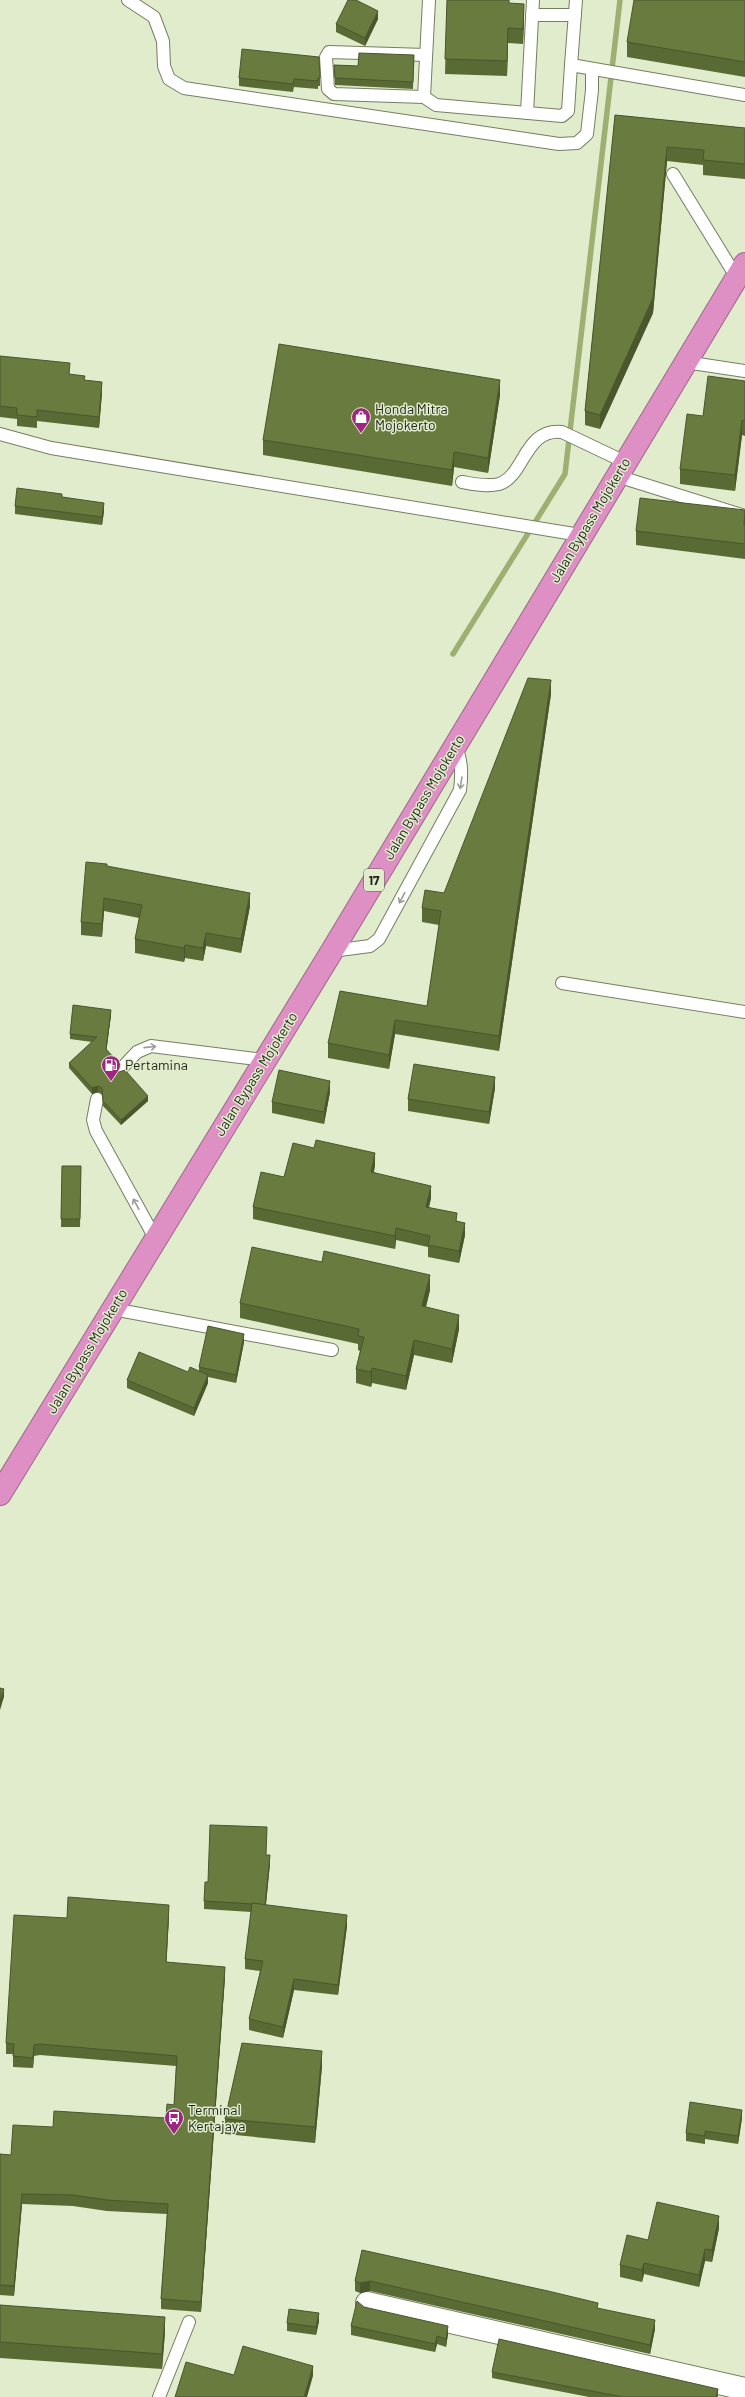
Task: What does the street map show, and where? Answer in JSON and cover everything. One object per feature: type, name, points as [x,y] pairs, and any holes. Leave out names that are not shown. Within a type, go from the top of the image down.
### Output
[{"type":"highway","name":"Jalan Bypass Mojokerto","points":[[0,1494],[113,1310],[155,1238],[332,951],[685,362],[742,273]]},
{"type":"street","points":[[367,2303],[745,2390],[744,2397]]},
{"type":"lane","points":[[128,0],[154,17],[163,41],[164,66],[169,79],[184,88],[559,144],[577,143],[587,134],[595,69]]},
{"type":"lane","points":[[424,97],[429,0]]},
{"type":"lane","points":[[527,113],[532,0]]},
{"type":"lane","points":[[426,55],[329,52],[326,57],[328,89],[334,94],[424,97],[436,106],[562,116],[567,113],[576,0]]},
{"type":"lane","points":[[532,15],[575,15]]},
{"type":"lane","points":[[571,65],[745,95]]},
{"type":"lane","points":[[673,174],[742,273]]},
{"type":"lane","points":[[685,362],[745,370]]},
{"type":"lane","points":[[462,482],[485,486],[504,482],[511,477],[525,453],[538,438],[554,432],[562,432],[583,441],[621,469],[745,516]]},
{"type":"lane","points":[[0,434],[51,448],[523,524],[580,535]]},
{"type":"lane","points":[[332,951],[370,946],[379,939],[460,790],[462,776],[461,757],[455,745]]},
{"type":"lane","points":[[562,983],[745,1012]]},
{"type":"lane","points":[[120,1070],[137,1052],[151,1046],[264,1060]]},
{"type":"lane","points":[[97,1098],[93,1120],[96,1130],[155,1238]]},
{"type":"lane","points":[[113,1310],[332,1350]]},
{"type":"lane","points":[[159,2397],[189,2322]]},
{"type":"building","points":[[348,0],[356,0],[378,11],[365,38],[336,24]]},
{"type":"building","points":[[447,0],[509,0],[509,3],[524,4],[523,29],[508,28],[507,61],[445,59]]},
{"type":"building","points":[[634,0],[745,0],[745,62],[627,42]]},
{"type":"building","points":[[242,49],[319,57],[320,78],[318,78],[318,81],[294,79],[293,84],[239,78]]},
{"type":"building","points":[[359,53],[414,55],[413,82],[335,78],[334,65],[358,66]]},
{"type":"building","points":[[615,115],[745,128],[745,164],[703,160],[704,150],[667,147],[653,298],[600,415],[585,411]]},
{"type":"building","points":[[279,344],[500,380],[488,458],[454,452],[452,470],[263,440]]},
{"type":"building","points":[[0,356],[70,363],[69,374],[85,376],[84,380],[102,382],[99,417],[37,410],[37,417],[17,415],[17,408],[0,406]]},
{"type":"building","points":[[708,376],[745,381],[745,421],[742,420],[735,475],[680,469],[687,414],[703,416]]},
{"type":"building","points":[[17,488],[62,494],[62,497],[104,503],[102,517],[15,506]]},
{"type":"building","points":[[640,498],[745,510],[745,544],[636,531]]},
{"type":"building","points":[[528,678],[551,680],[499,1036],[395,1020],[389,1055],[328,1043],[340,991],[427,1006],[441,911],[422,908],[425,890],[444,893]]},
{"type":"building","points":[[86,862],[107,864],[107,866],[250,893],[241,939],[206,933],[203,948],[185,945],[184,948],[135,939],[142,905],[104,898],[102,924],[81,922]]},
{"type":"building","points":[[73,1005],[111,1010],[106,1049],[115,1059],[113,1064],[115,1070],[119,1072],[125,1070],[148,1096],[121,1120],[103,1101],[102,1088],[98,1086],[92,1088],[69,1063],[97,1037],[70,1034]]},
{"type":"building","points":[[414,1064],[495,1077],[489,1112],[408,1099]]},
{"type":"building","points":[[279,1070],[330,1081],[324,1112],[272,1102]]},
{"type":"building","points":[[316,1140],[375,1153],[371,1172],[431,1186],[426,1207],[457,1213],[456,1221],[465,1223],[459,1251],[428,1245],[430,1236],[396,1228],[395,1236],[253,1207],[261,1172],[284,1177],[293,1143],[314,1148]]},
{"type":"building","points":[[62,1166],[81,1166],[80,1219],[61,1219]]},
{"type":"building","points":[[252,1247],[322,1262],[324,1251],[430,1275],[422,1306],[459,1315],[452,1349],[414,1340],[406,1376],[372,1368],[371,1372],[356,1369],[364,1337],[358,1336],[359,1329],[240,1303]]},
{"type":"building","points":[[208,1326],[244,1334],[236,1375],[199,1367]]},
{"type":"building","points":[[139,1352],[188,1372],[190,1367],[208,1375],[194,1408],[127,1380]]},
{"type":"building","points":[[0,1688],[4,1689],[0,1702]]},
{"type":"building","points":[[210,1825],[267,1827],[266,1855],[270,1855],[265,1905],[204,1901],[205,1882],[208,1882]]},
{"type":"building","points":[[68,1897],[169,1905],[166,1962],[225,1967],[201,2302],[161,2299],[168,2204],[107,2200],[73,2195],[22,2194],[14,2286],[0,2285],[0,2154],[11,2155],[13,2125],[53,2127],[54,2111],[166,2118],[167,2104],[174,2105],[177,2056],[40,2044],[34,2045],[33,2058],[13,2056],[14,2044],[6,2043],[14,1915],[67,1918]]},
{"type":"building","points":[[252,1903],[347,1915],[338,1985],[294,1979],[283,2027],[249,2019],[263,1961],[245,1959]]},
{"type":"building","points":[[242,2043],[322,2051],[315,2127],[225,2119]]},
{"type":"building","points":[[690,2102],[742,2110],[738,2136],[705,2131],[705,2136],[686,2133]]},
{"type":"building","points":[[657,2202],[719,2216],[712,2250],[705,2249],[699,2275],[644,2263],[642,2270],[620,2265],[627,2235],[648,2240]]},
{"type":"building","points":[[362,2250],[548,2291],[598,2303],[597,2308],[655,2320],[650,2345],[370,2281],[360,2283],[355,2281]]},
{"type":"building","points":[[357,2301],[364,2307],[448,2326],[446,2339],[437,2336],[435,2344],[351,2326]]},
{"type":"building","points":[[0,2305],[165,2317],[162,2354],[0,2342]]},
{"type":"building","points":[[289,2309],[319,2313],[316,2327],[287,2323]]},
{"type":"building","points":[[499,2339],[718,2389],[716,2397],[623,2397],[492,2372]]},
{"type":"building","points":[[243,2346],[313,2366],[304,2397],[175,2397],[186,2362],[234,2375]]},
{"type":"waterway","points":[[453,654],[565,474],[620,0]]},
{"type":"place","name":"Honda Mitra Mojokerto","points":[[361,434]]},
{"type":"place","name":"Pertamina","points":[[111,1082]]},
{"type":"place","name":"Terminal Kertajaya","points":[[174,2135]]}]
